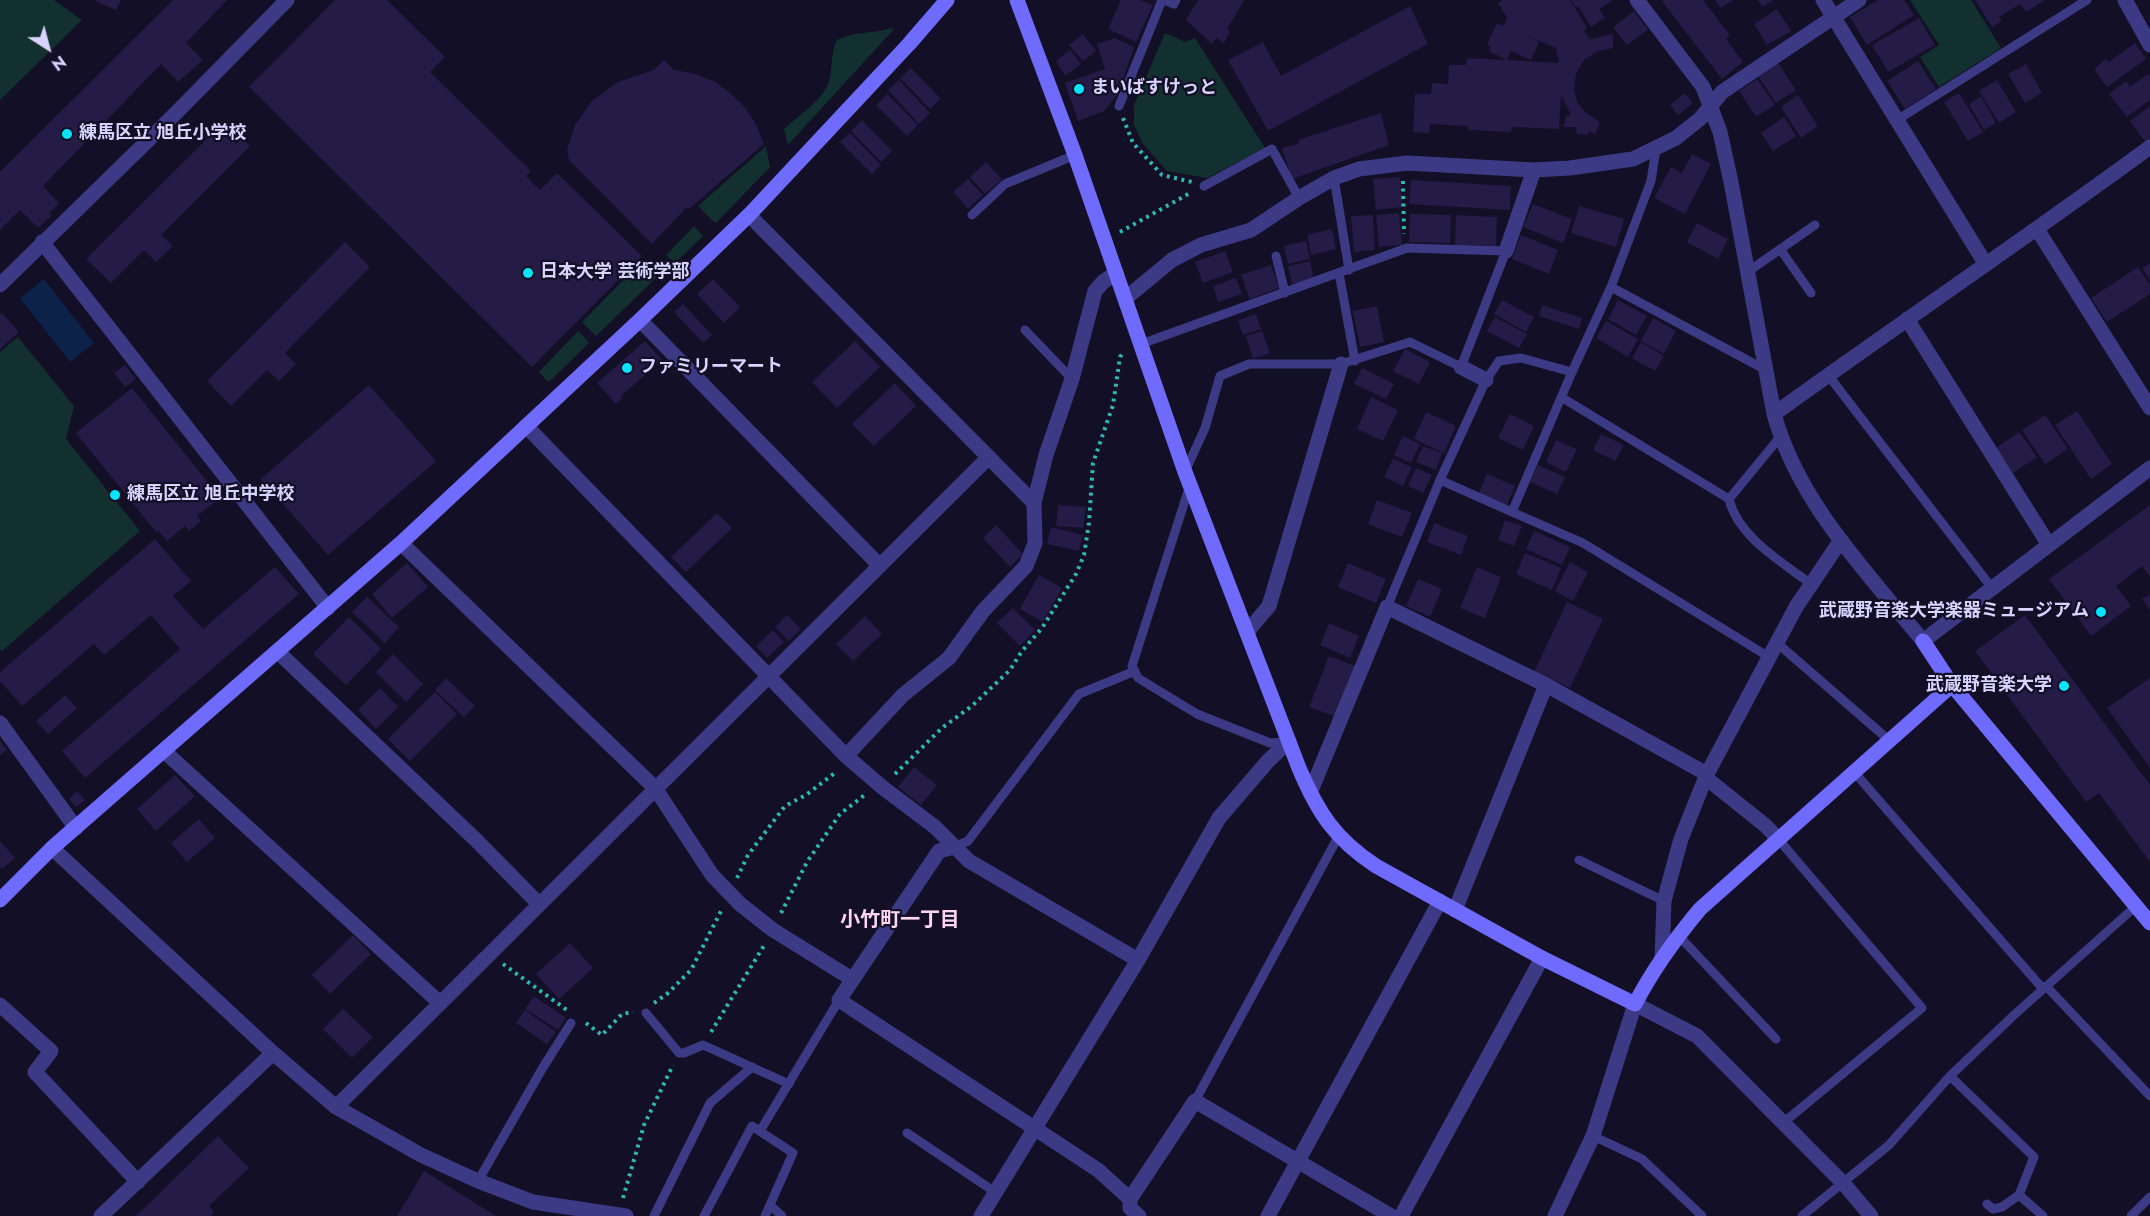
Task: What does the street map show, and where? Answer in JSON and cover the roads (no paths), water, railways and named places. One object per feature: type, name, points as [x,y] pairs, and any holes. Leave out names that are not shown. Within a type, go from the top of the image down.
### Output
[{"type":"street","points":[[0,285],[177,112],[287,0]]},
{"type":"street","points":[[0,900],[52,848],[401,543],[640,320],[749,215],[909,44],[947,0]]},
{"type":"street","points":[[1017,0],[1075,155],[1188,478],[1247,633],[1310,793],[1338,837],[1376,866],[1455,910],[1542,958],[1697,1036],[1844,1184],[1871,1216]]},
{"type":"street","points":[[1637,0],[1703,87],[1711,105],[1720,132],[1731,182],[1746,273],[1774,414],[1780,437],[1798,477],[1841,540],[1923,641],[1952,686],[2150,923]]},
{"type":"street","points":[[1823,0],[1985,263]]},
{"type":"street","points":[[1126,298],[1172,260],[1201,245],[1251,230],[1334,178],[1359,169],[1403,163],[1534,170],[1608,164],[1633,159],[1676,138],[1701,118],[1722,92],[1859,0]]},
{"type":"street","points":[[2125,0],[2148,36]]},
{"type":"street","points":[[1774,414],[2150,147]]},
{"type":"street","points":[[1506,251],[1534,170]]},
{"type":"street","points":[[749,215],[1034,503]]},
{"type":"street","points":[[2037,229],[2150,408]]},
{"type":"street","points":[[42,242],[328,608]]},
{"type":"street","points":[[848,758],[903,695],[949,658],[983,611],[1026,566],[1035,543],[1034,503],[1046,455],[1072,379],[1095,291],[1116,273]]},
{"type":"street","points":[[1906,319],[2049,545]]},
{"type":"street","points":[[640,320],[880,566]]},
{"type":"street","points":[[1247,633],[1269,606],[1348,362]]},
{"type":"street","points":[[1461,367],[1486,380]]},
{"type":"street","points":[[526,426],[848,758],[935,827],[969,861],[1138,960]]},
{"type":"street","points":[[336,1107],[989,458]]},
{"type":"street","points":[[1923,641],[2150,468]]},
{"type":"street","points":[[1662,958],[1664,901],[1681,839],[1706,776],[1769,657],[1811,584],[1841,540]]},
{"type":"street","points":[[401,543],[655,788],[706,865],[740,904],[773,930],[852,979]]},
{"type":"street","points":[[1310,793],[1387,607],[1546,685],[1706,776],[1766,826],[1779,840]]},
{"type":"street","points":[[278,652],[476,840],[539,904]]},
{"type":"street","points":[[1455,910],[1546,685]]},
{"type":"street","points":[[1555,1216],[1593,1136],[1635,1004],[1678,935],[1700,909],[1952,686]]},
{"type":"street","points":[[0,723],[76,828]]},
{"type":"street","points":[[981,1216],[1138,960],[1219,818],[1268,761],[1289,741]]},
{"type":"street","points":[[164,751],[440,1003]]},
{"type":"street","points":[[954,847],[939,851],[839,1000],[1098,1170],[1131,1210],[1195,1101],[1391,1216]]},
{"type":"street","points":[[52,848],[273,1053],[336,1107],[421,1155],[477,1181],[533,1202],[622,1215]]},
{"type":"street","points":[[1268,1216],[1440,901]]},
{"type":"street","points":[[1401,1216],[1542,958]]},
{"type":"street","points":[[0,1005],[51,1051],[35,1072],[138,1182]]},
{"type":"street","points":[[101,1216],[273,1053]]},
{"type":"lane","points":[[1119,106],[1163,0],[1174,4],[1176,0]]},
{"type":"lane","points":[[1897,120],[2087,0]]},
{"type":"lane","points":[[1204,186],[1272,149],[1299,198]]},
{"type":"lane","points":[[1512,512],[1611,287],[1651,181],[1656,149]]},
{"type":"lane","points":[[972,215],[1005,184],[1075,155]]},
{"type":"lane","points":[[1334,178],[1349,270]]},
{"type":"lane","points":[[1746,273],[1815,225]]},
{"type":"lane","points":[[1141,344],[1404,249],[1506,251],[1461,367],[1410,342],[1348,362],[1249,364],[1220,376],[1132,666],[1138,678],[1197,714],[1270,743],[1289,741]]},
{"type":"lane","points":[[1780,249],[1811,292]]},
{"type":"lane","points":[[1276,256],[1285,293]]},
{"type":"lane","points":[[1339,273],[1348,362]]},
{"type":"lane","points":[[1611,287],[1764,369]]},
{"type":"lane","points":[[1025,330],[1072,379]]},
{"type":"lane","points":[[1387,607],[1440,480],[1486,380],[1499,361],[1521,358],[1572,372]]},
{"type":"lane","points":[[1828,375],[1992,588]]},
{"type":"lane","points":[[1561,397],[1730,499]]},
{"type":"lane","points":[[1780,437],[1730,499],[1732,511],[1749,533],[1773,556],[1811,584]]},
{"type":"lane","points":[[1440,480],[1583,543],[1769,657]]},
{"type":"lane","points":[[1777,644],[1890,741]]},
{"type":"lane","points":[[954,847],[968,842],[1079,694],[1135,671]]},
{"type":"lane","points":[[1855,773],[2045,987],[2150,1096]]},
{"type":"lane","points":[[1195,1101],[1338,837]]},
{"type":"lane","points":[[1779,840],[1922,1008],[1783,1123]]},
{"type":"lane","points":[[1579,860],[1664,901]]},
{"type":"lane","points":[[1802,1216],[1889,1145],[1950,1076],[2136,906]]},
{"type":"lane","points":[[1678,935],[1776,1039]]},
{"type":"lane","points":[[760,1131],[839,1000]]},
{"type":"lane","points":[[646,1010],[679,1053],[703,1045],[789,1084]]},
{"type":"lane","points":[[477,1181],[573,1020]]},
{"type":"lane","points":[[654,1216],[710,1103],[752,1067]]},
{"type":"lane","points":[[1950,1076],[2034,1157],[2019,1195],[2002,1207],[1994,1209],[1987,1204]]},
{"type":"lane","points":[[704,1216],[752,1126],[793,1153],[765,1216]]},
{"type":"lane","points":[[907,1133],[995,1191]]},
{"type":"lane","points":[[1593,1136],[1642,1160],[1702,1216]]},
{"type":"lane","points":[[2019,1195],[2043,1216]]},
{"type":"lane","points":[[2131,1216],[2150,1197]]},
{"type":"lane","points":[[771,1206],[782,1216]]},
{"type":"water","points":[[44,279],[94,343],[70,362],[20,298]]},
{"type":"place","name":"まいばすけっと","points":[[1079,89]]},
{"type":"place","name":"練馬区立 旭丘小学校","points":[[67,134]]},
{"type":"place","name":"日本大学 芸術学部","points":[[528,273]]},
{"type":"place","name":"ファミリーマート","points":[[627,368]]},
{"type":"place","name":"練馬区立 旭丘中学校","points":[[115,495]]},
{"type":"place","name":"武蔵野音楽大学楽器ミュージアム","points":[[2101,612]]},
{"type":"place","name":"武蔵野音楽大学","points":[[2064,686]]},
{"type":"district","name":"小竹町一丁目","points":[[900,921]]}]
